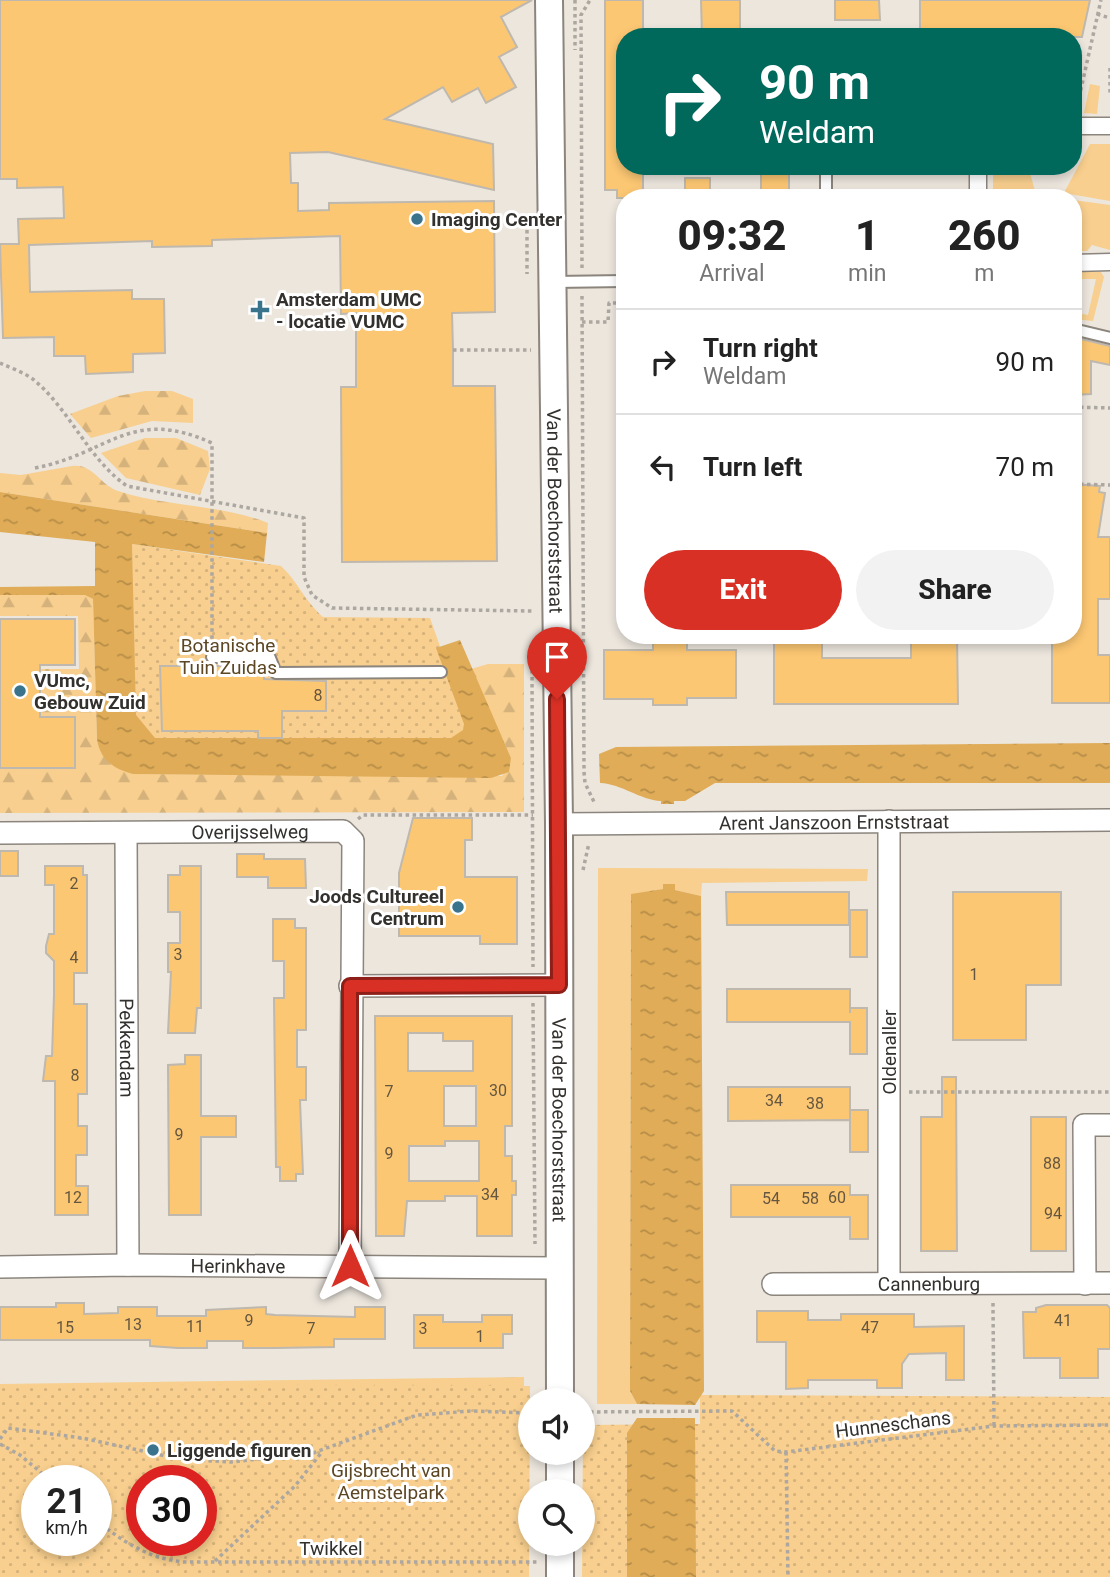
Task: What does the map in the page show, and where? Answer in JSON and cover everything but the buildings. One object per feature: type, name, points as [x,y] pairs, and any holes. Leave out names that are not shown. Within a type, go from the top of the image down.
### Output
[{"type":"street","name":"Van der Boechorststraat","points":[[549,0],[560,282],[559,985],[547,1268],[559,1388]]},
{"type":"street","points":[[1082,121],[1110,126]]},
{"type":"street","points":[[1082,263],[1110,262]]},
{"type":"street","name":"Arent Janszoon Ernststraat","points":[[559,824],[1110,820]]},
{"type":"street","name":"Oldenaller","points":[[889,821],[889,1283]]},
{"type":"street","points":[[342,831],[353,841],[350,1266]]},
{"type":"street","name":"Overijsselweg","points":[[0,833],[342,831]]},
{"type":"street","name":"Pekkendam","points":[[126,833],[128,1265]]},
{"type":"street","points":[[350,986],[559,985]]},
{"type":"street","points":[[1085,1283],[1084,1125],[1110,1125]]},
{"type":"street","name":"Herinkhave","points":[[0,1267],[128,1265],[547,1268]]},
{"type":"street","name":"Cannenburg","points":[[774,1284],[1110,1283]]},
{"type":"lane","points":[[560,282],[616,281]]},
{"type":"lane","points":[[1082,331],[1110,338]]},
{"type":"lane","points":[[212,657],[270,657],[276,673],[441,672]]},
{"type":"path","points":[[560,282],[581,15],[590,0]]},
{"type":"path","points":[[1082,83],[1101,0]]},
{"type":"path","points":[[1097,15],[1110,18]]},
{"type":"path","points":[[1110,68],[1110,96]]},
{"type":"path","points":[[527,216],[582,322],[584,772],[595,803],[597,824]]},
{"type":"path","points":[[582,322],[608,322],[609,303],[616,303]]},
{"type":"path","points":[[532,339],[532,363]]},
{"type":"path","points":[[453,350],[532,350]]},
{"type":"path","points":[[0,363],[33,379],[58,405],[107,472],[127,486],[304,518],[304,577],[312,595],[332,607],[532,611],[532,624]]},
{"type":"path","points":[[1082,407],[1110,408]]},
{"type":"path","points":[[35,468],[137,431],[159,428],[188,432],[212,443],[212,657]]},
{"type":"path","points":[[1082,484],[1110,485]]},
{"type":"path","points":[[532,664],[533,985],[547,1268]]},
{"type":"path","points":[[342,831],[363,815],[533,815]]},
{"type":"path","points":[[889,1092],[1110,1092]]},
{"type":"path","points":[[992,1283],[994,1426]]},
{"type":"path","points":[[32,1465],[0,1442],[8,1428],[82,1438],[180,1459],[231,1462],[323,1450],[416,1415],[472,1411],[518,1413]]},
{"type":"path","points":[[595,1412],[732,1411],[775,1451],[786,1452],[788,1577]]},
{"type":"path","name":"Hunneschans","points":[[786,1452],[994,1426],[1110,1425]]},
{"type":"path","points":[[213,1563],[295,1486],[323,1450]]},
{"type":"path","name":"Twikkel","points":[[112,1533],[154,1557],[183,1562],[560,1561]]},
{"type":"green space","points":[[1090,84],[1100,86],[1097,114],[1084,113]]},
{"type":"green space","points":[[1090,144],[1110,144],[1110,201],[1082,196],[1082,189],[1066,189],[1074,175],[1082,175],[1082,159]]},
{"type":"green space","points":[[993,175],[1031,175],[1034,189],[993,189]]},
{"type":"green space","points":[[1082,201],[1110,205],[1110,250],[1092,245],[1087,251],[1082,251]]},
{"type":"green space","points":[[1082,271],[1101,272],[1104,277],[1093,321],[1082,320],[1082,314],[1088,315],[1096,279],[1082,279]]},
{"type":"green space","points":[[145,391],[172,391],[193,399],[193,423],[152,421],[91,438],[70,414],[118,396]]},
{"type":"green space","points":[[145,438],[176,438],[208,451],[210,469],[200,495],[126,478],[101,453]]},
{"type":"green space","points":[[72,466],[86,468],[118,491],[231,512],[268,523],[267,533],[0,492],[0,473],[21,475]]},
{"type":"green space","name":"Botanische Tuin Zuidas","points":[[132,544],[281,566],[323,617],[430,618],[447,666],[484,728],[464,751],[133,751]]},
{"type":"green space","points":[[0,595],[86,595],[93,599],[97,739],[133,774],[502,776],[511,758],[471,669],[488,664],[524,664],[524,812],[0,813],[0,767],[36,718],[35,669],[79,669],[78,616],[0,616]]},
{"type":"green space","points":[[598,868],[868,869],[867,881],[702,883],[701,896],[675,890],[674,884],[664,884],[663,889],[631,895],[630,1391],[637,1404],[597,1404]]},
{"type":"green space","points":[[524,1377],[524,1388],[518,1388],[518,1398],[0,1384]]},
{"type":"green space","name":"Gijsbrecht van Aemstelpark","points":[[0,1384],[530,1386],[518,1388],[518,1465],[530,1465],[530,1479],[518,1479],[518,1556],[529,1556],[529,1577],[0,1577]]},
{"type":"green space","points":[[700,1395],[1110,1397],[1110,1577],[582,1577],[582,1556],[595,1556],[595,1479],[583,1479],[583,1465],[595,1465],[595,1425],[700,1424]]},
{"type":"water","points":[[0,492],[267,533],[264,562],[132,544],[136,715],[155,738],[451,738],[463,730],[464,724],[436,648],[460,640],[511,758],[509,772],[491,778],[133,774],[114,766],[101,753],[97,739],[93,599],[85,595],[0,595],[0,587],[95,586],[95,542],[0,532]]},
{"type":"water","points":[[1110,743],[1110,783],[715,783],[685,801],[661,804],[661,801],[600,783],[599,754],[616,747]]},
{"type":"water","points":[[663,884],[675,884],[675,890],[701,896],[704,1391],[695,1405],[637,1404],[630,1391],[631,894],[663,889]]},
{"type":"water","points":[[637,1418],[695,1418],[696,1577],[627,1577],[627,1433]]},
{"type":"place","name":"Imaging Center","points":[[417,219]]},
{"type":"place","name":"Amsterdam UMC - locatie VUMC","points":[[260,310]]},
{"type":"place","name":"VUmc, Gebouw Zuid","points":[[20,691]]},
{"type":"place","name":"Joods Cultureel Centrum","points":[[458,907]]},
{"type":"place","name":"Liggende figuren","points":[[153,1450]]},
{"type":"route","points":[[350,1266],[350,986],[559,985],[557,699]]}]
